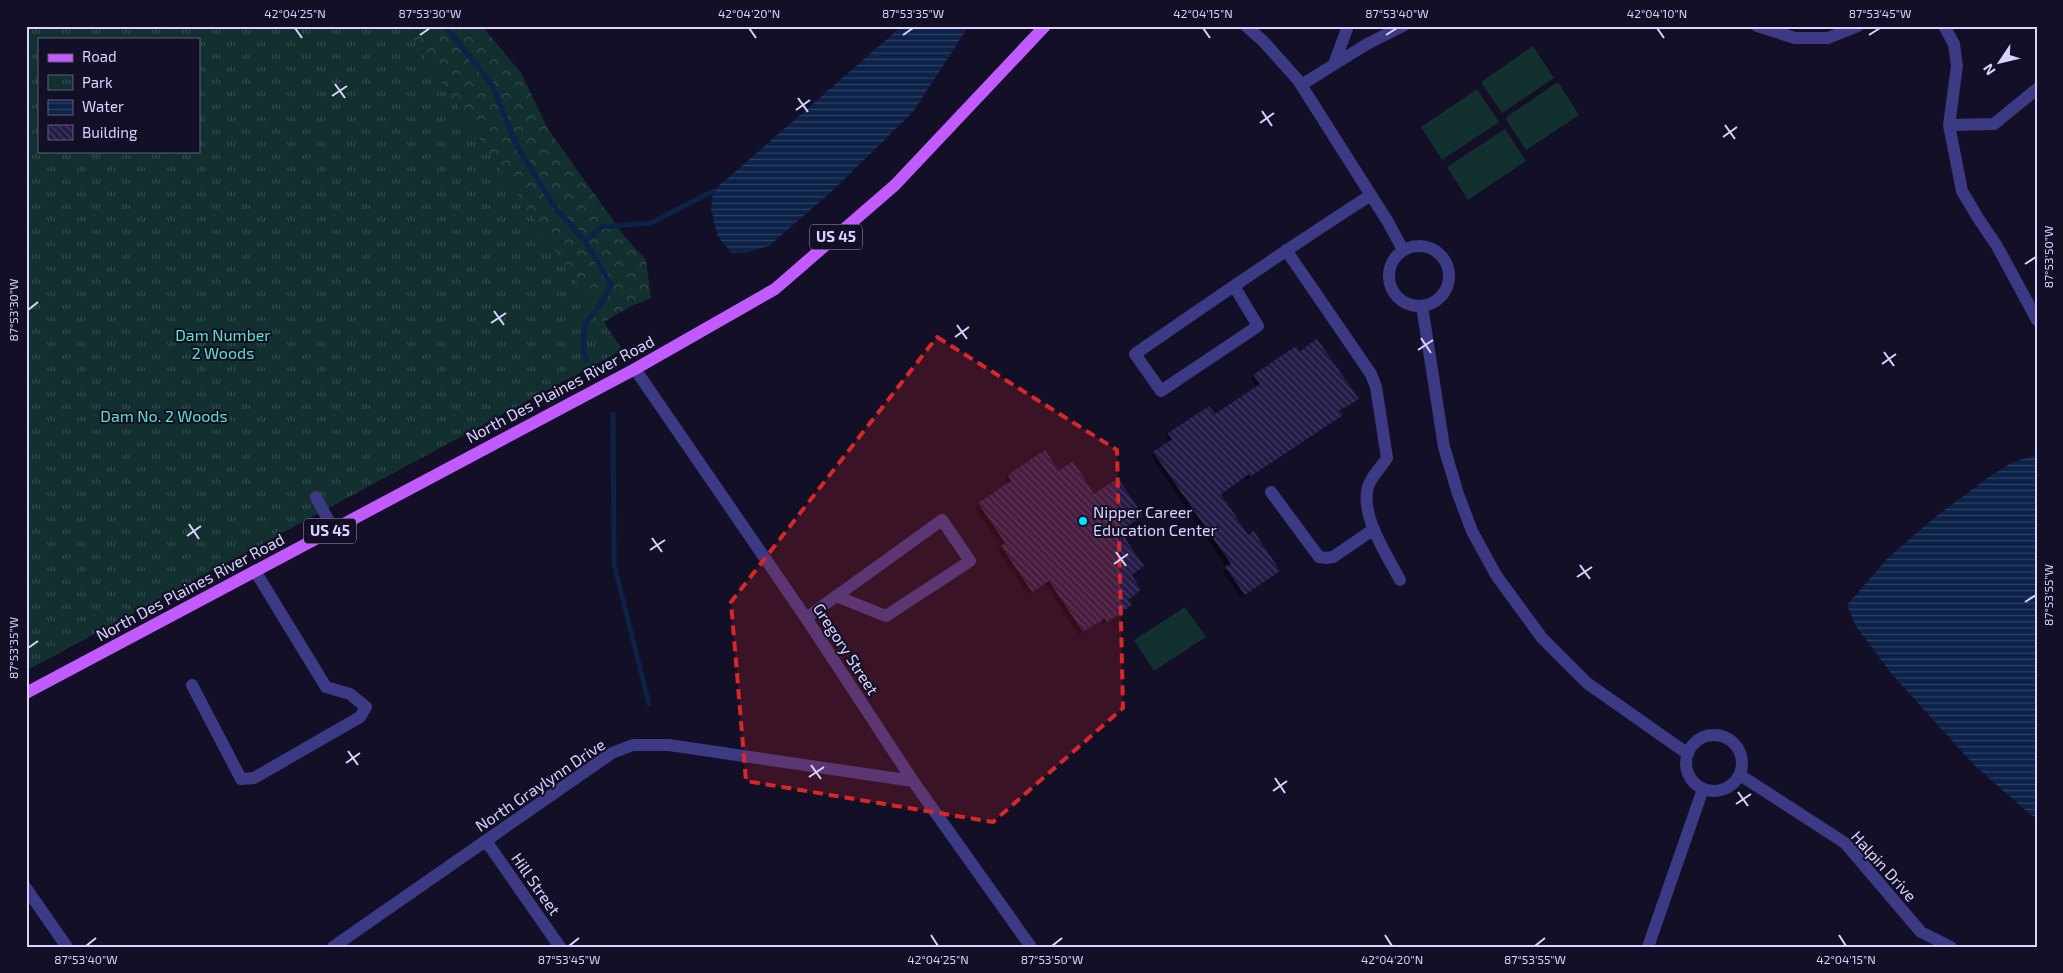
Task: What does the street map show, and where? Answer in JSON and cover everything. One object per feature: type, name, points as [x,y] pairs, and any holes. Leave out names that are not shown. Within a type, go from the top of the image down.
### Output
[{"type":"main road","name":"North Des Plaines River Road","points":[[26,693],[635,369],[775,289],[895,185],[1045,26]]},
{"type":"street","points":[[1246,26],[1301,84],[1388,222],[1402,250]]},
{"type":"street","points":[[1334,64],[1348,26]]},
{"type":"street","points":[[1301,84],[1367,44],[1403,26]]},
{"type":"street","points":[[1757,26],[1795,38],[1828,38],[1858,26]]},
{"type":"street","points":[[1944,26],[1954,44],[1956,66],[1950,125],[1962,191],[1997,246],[2037,320]]},
{"type":"street","points":[[1950,125],[1994,124],[2037,89]]},
{"type":"street","points":[[1234,286],[1258,326],[1161,391],[1135,354],[1286,250],[1371,195]]},
{"type":"street","points":[[1412,246],[1432,248],[1440,253],[1448,266],[1450,281],[1446,290],[1432,304],[1422,306],[1412,306],[1403,302],[1395,295],[1390,286],[1390,266],[1402,250],[1412,246]]},
{"type":"street","points":[[1286,250],[1371,374],[1376,387],[1387,458],[1368,487],[1367,502],[1369,517],[1374,529],[1400,580]]},
{"type":"street","points":[[1422,306],[1444,447],[1458,494],[1472,530],[1496,575],[1542,638],[1587,683],[1688,754]]},
{"type":"street","name":"Gregory Street","points":[[635,369],[806,618],[913,780],[1031,947]]},
{"type":"street","points":[[1271,492],[1319,557],[1333,557],[1374,529]]},
{"type":"street","points":[[316,497],[333,530]]},
{"type":"street","points":[[806,618],[836,596],[942,520],[970,561],[886,616],[836,596]]},
{"type":"street","points":[[192,685],[241,779],[254,778],[360,717],[366,707],[350,694],[326,687],[255,571]]},
{"type":"street","points":[[1712,735],[1728,739],[1739,751],[1742,759],[1740,775],[1731,786],[1724,789],[1717,791],[1703,789],[1691,778],[1687,770],[1688,754],[1697,741],[1712,735]]},
{"type":"street","name":"North Graylynn Drive","points":[[333,947],[612,753],[633,745],[669,745],[913,780]]},
{"type":"street","name":"Halpin Drive","points":[[1740,775],[1845,843],[1920,932],[1951,947]]},
{"type":"street","points":[[1648,947],[1703,789]]},
{"type":"street","name":"Hill Street","points":[[486,841],[560,947]]},
{"type":"street","points":[[26,888],[67,947]]},
{"type":"highlighted area","points":[[937,337],[1117,450],[1123,708],[993,822],[746,781],[731,602]]},
{"type":"green space","points":[[26,26],[482,26],[521,73],[548,129],[625,237],[646,260],[651,298],[631,306],[604,322],[622,350],[583,371],[542,373],[200,37],[38,38]]},
{"type":"green space","name":"Dam Number 2 Woods","points":[[26,26],[404,26],[622,350],[26,671]]},
{"type":"green space","points":[[1533,46],[1554,78],[1502,113],[1481,82]]},
{"type":"green space","points":[[1558,82],[1579,115],[1526,150],[1505,118]]},
{"type":"green space","points":[[1477,89],[1499,122],[1442,160],[1421,127]]},
{"type":"green space","points":[[1505,129],[1526,161],[1468,200],[1447,167]]},
{"type":"green space","points":[[1185,607],[1206,637],[1154,671],[1134,640]]},
{"type":"water","points":[[902,26],[966,26],[966,30],[913,112],[832,191],[769,246],[749,252],[732,253],[718,237],[711,209],[713,191]]},
{"type":"water","points":[[2037,455],[2037,817],[2031,815],[1974,765],[1890,672],[1855,625],[1847,605],[1888,558],[1935,517],[1989,477],[2013,462]]},
{"type":"building","points":[[1317,339],[1359,399],[1339,411],[1343,415],[1250,477],[1249,474],[1221,494],[1248,535],[1254,531],[1280,571],[1245,595],[1225,567],[1231,564],[1153,452],[1172,439],[1168,433],[1209,406],[1215,414],[1260,384],[1253,375],[1296,346],[1299,352]]},
{"type":"building","points":[[1045,450],[1059,471],[1073,461],[1094,494],[1118,478],[1143,516],[1120,531],[1144,566],[1132,575],[1141,590],[1128,600],[1132,605],[1107,622],[1105,618],[1083,632],[1049,581],[1032,592],[1001,546],[1005,543],[978,503],[1011,481],[1008,475]]},
{"type":"waterway","points":[[445,26],[492,85],[516,144],[554,206],[585,241],[611,284],[604,299],[585,324],[583,350],[587,361]]},
{"type":"waterway","points":[[585,241],[601,227],[651,223],[713,191]]},
{"type":"waterway","points":[[613,414],[614,564],[649,704]]},
{"type":"place","name":"Nipper Career Education Center","points":[[1083,521]]},
{"type":"park label","name":"Dam No. 2 Woods","points":[[164,416]]}]
